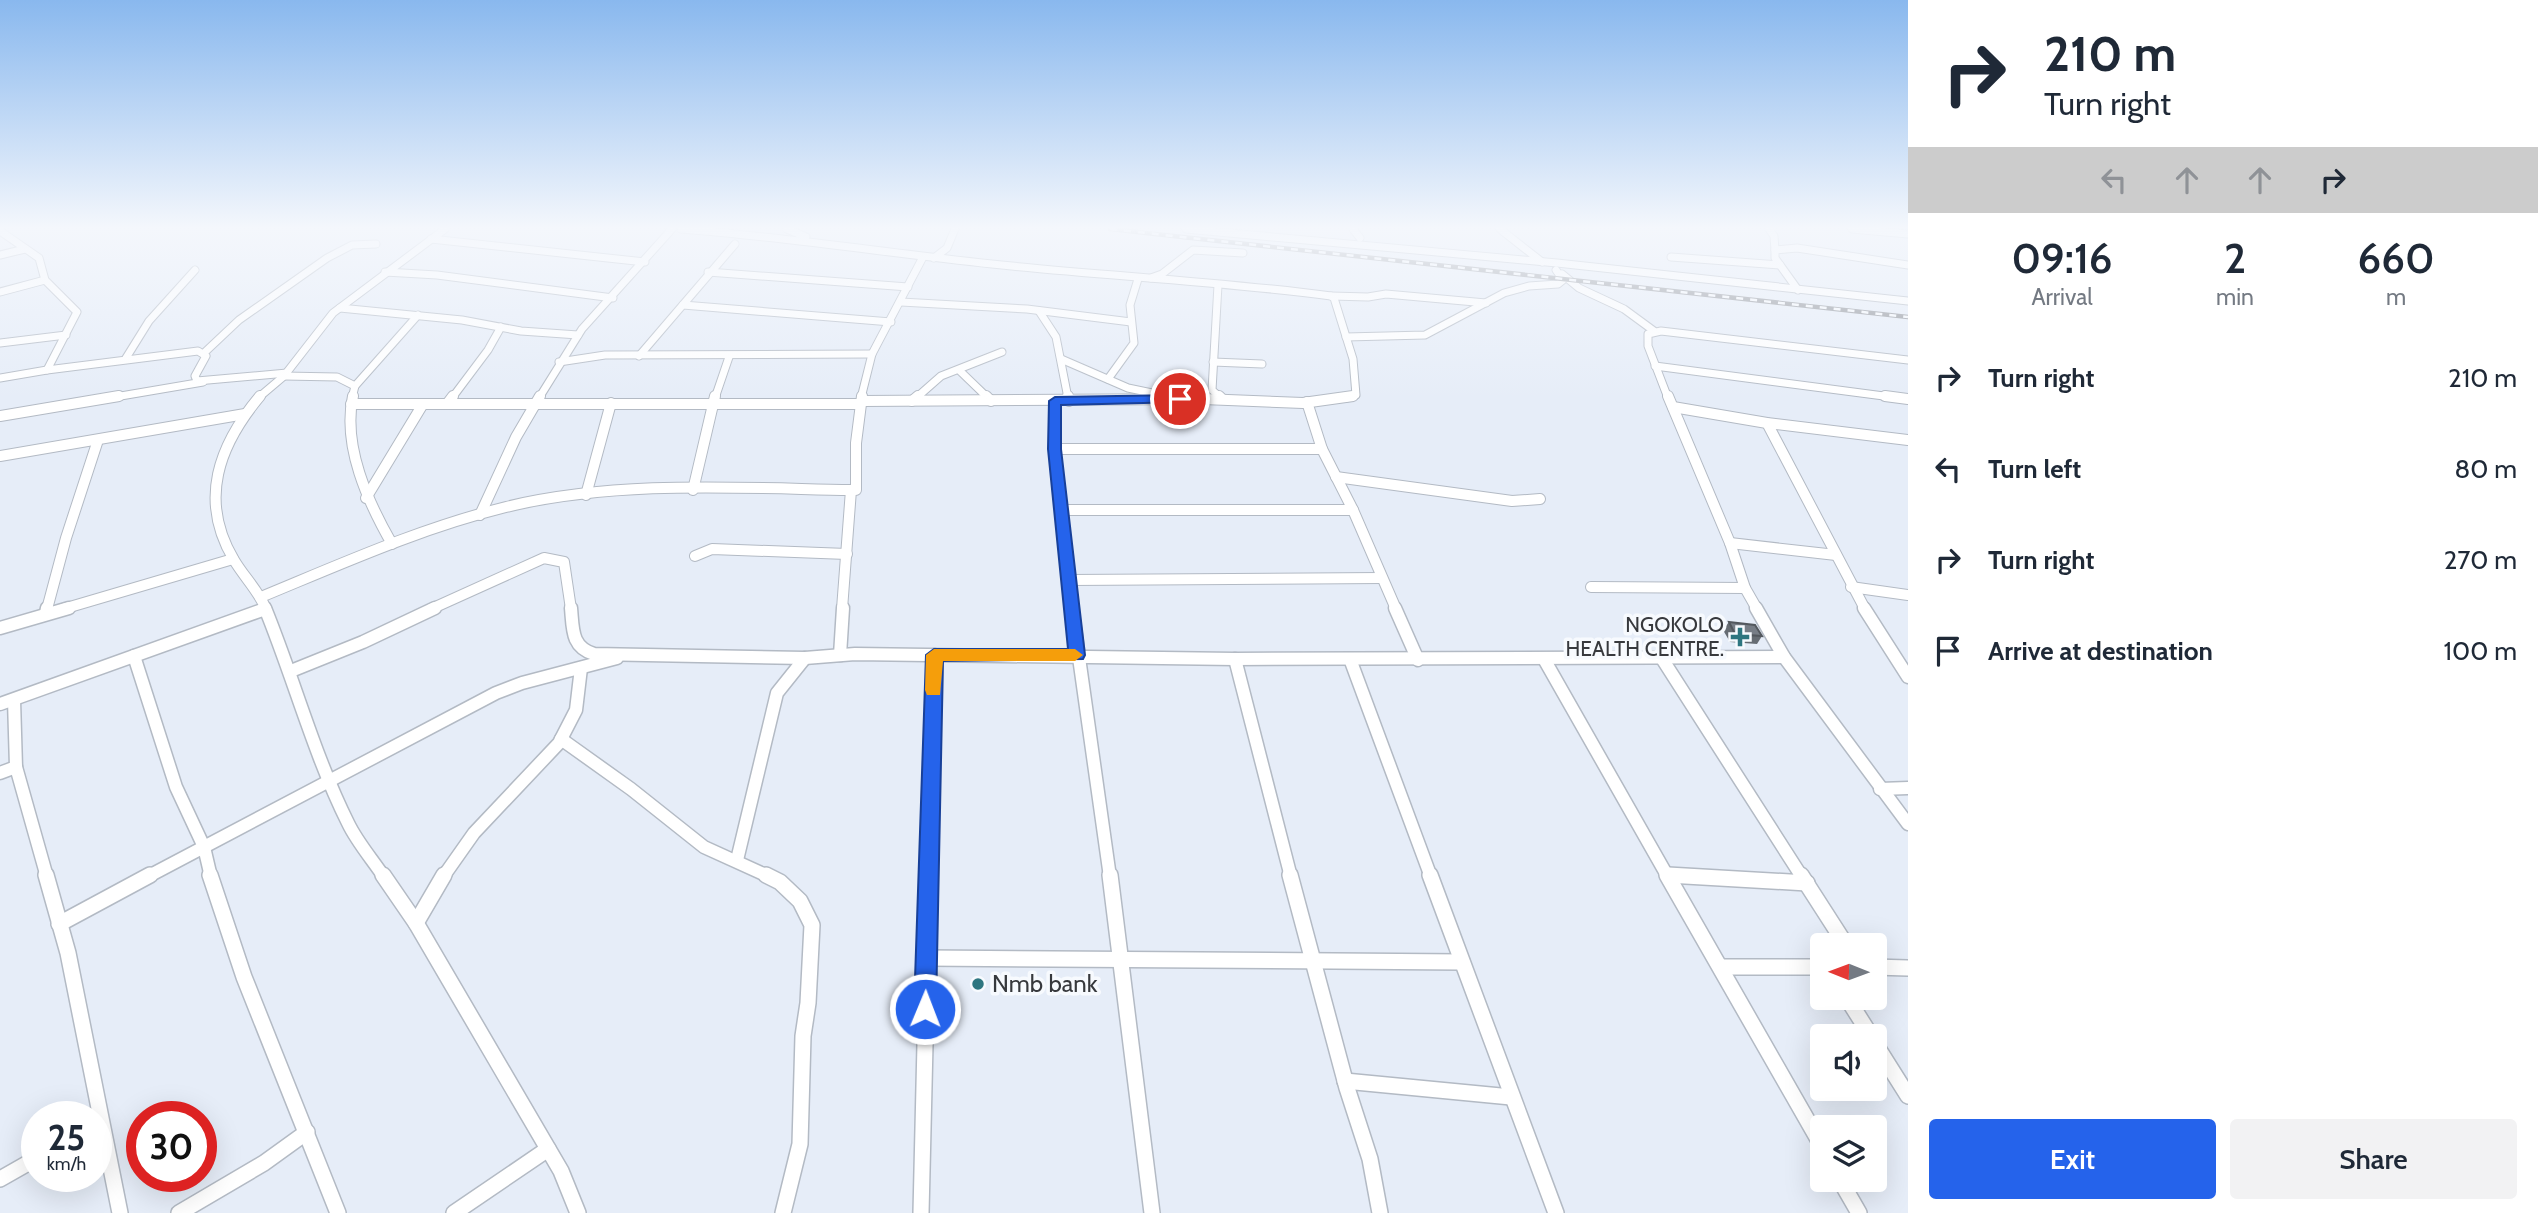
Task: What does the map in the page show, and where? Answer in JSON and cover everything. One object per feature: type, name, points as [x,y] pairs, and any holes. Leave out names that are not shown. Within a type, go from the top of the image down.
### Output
[{"type":"street","points":[[0,292],[24,286]]},
{"type":"street","points":[[47,370],[46,366],[77,312],[51,286]]},
{"type":"street","points":[[126,358],[149,321],[181,286]]},
{"type":"street","points":[[204,353],[239,320],[288,286]]},
{"type":"street","points":[[368,286],[340,307],[285,375],[263,392],[244,414],[220,459],[215,492],[216,522],[233,559],[263,603],[291,671],[328,779],[349,826],[416,923],[548,1149],[578,1213]]},
{"type":"street","points":[[518,286],[613,298]]},
{"type":"street","points":[[480,515],[516,438],[559,362],[578,335],[624,286]]},
{"type":"street","points":[[639,356],[697,286]]},
{"type":"street","points":[[0,704],[134,656],[263,603],[392,544],[480,515],[542,500],[586,495],[693,490],[856,489],[856,443],[861,402],[872,354],[908,287],[889,286]]},
{"type":"street","points":[[1108,379],[1134,342],[1131,291],[1134,286]]},
{"type":"street","points":[[1218,286],[1212,390],[1222,399]]},
{"type":"street","points":[[1233,286],[1268,287],[1331,296],[1368,297],[1386,294],[1486,303]]},
{"type":"street","points":[[1346,337],[1425,335],[1486,303],[1520,289],[1546,286]]},
{"type":"street","points":[[1576,286],[1624,309],[1654,331],[1908,360]]},
{"type":"street","points":[[1757,286],[1908,301]]},
{"type":"street","points":[[1795,286],[1798,290]]},
{"type":"street","points":[[351,404],[1180,399],[1307,402],[1348,399],[1356,395],[1355,369],[1334,298],[1331,296]]},
{"type":"street","points":[[901,302],[1039,311],[1131,322]]},
{"type":"street","points":[[682,305],[891,322]]},
{"type":"street","points":[[340,307],[418,315],[521,331],[578,335]]},
{"type":"street","points":[[1039,311],[1056,337],[1069,401]]},
{"type":"street","points":[[392,544],[366,498],[365,483],[352,452],[351,404],[355,386],[418,315]]},
{"type":"street","points":[[447,404],[482,358],[500,327]]},
{"type":"street","points":[[1654,331],[1648,334],[1648,346],[1655,366],[1730,543],[1745,588],[1784,657],[1908,824]]},
{"type":"street","points":[[0,343],[66,335]]},
{"type":"street","points":[[0,378],[126,358],[187,351],[204,353]]},
{"type":"street","points":[[912,401],[936,379],[1002,352]]},
{"type":"street","points":[[203,382],[197,381],[195,376],[206,356],[204,353]]},
{"type":"street","points":[[559,362],[577,358],[639,356],[872,354]]},
{"type":"street","points":[[693,490],[713,403],[729,357]]},
{"type":"street","points":[[1061,359],[1081,365],[1127,389],[1180,399]]},
{"type":"street","points":[[1213,362],[1262,365]]},
{"type":"street","points":[[1655,366],[1908,400]]},
{"type":"street","points":[[959,370],[991,401]]},
{"type":"street","points":[[0,416],[203,382],[285,375],[337,377],[355,386]]},
{"type":"street","points":[[1055,401],[1054,449],[1077,655],[1098,778],[1152,1213]]},
{"type":"street","points":[[1307,402],[1322,449],[1353,510],[1418,660]]},
{"type":"street","points":[[586,495],[611,403]]},
{"type":"street","points":[[366,498],[423,404]]},
{"type":"street","points":[[1673,407],[1767,423],[1908,440]]},
{"type":"street","points":[[0,466],[1,456],[244,414]]},
{"type":"street","points":[[1767,423],[1851,587],[1908,677]]},
{"type":"street","points":[[46,613],[75,506],[98,440]]},
{"type":"street","points":[[1054,449],[1322,449]]},
{"type":"street","points":[[1336,477],[1512,500],[1540,499]]},
{"type":"street","points":[[840,655],[851,490]]},
{"type":"street","points":[[1061,510],[1353,510]]},
{"type":"street","points":[[1730,543],[1836,555]]},
{"type":"street","points":[[695,555],[712,549],[847,554]]},
{"type":"street","points":[[291,671],[363,642],[528,563],[544,558],[564,562],[567,568],[574,641],[594,654],[806,658],[840,655],[1077,655],[1418,660],[1784,657]]},
{"type":"street","points":[[0,628],[233,559]]},
{"type":"street","points":[[1069,580],[1382,578]]},
{"type":"street","points":[[1591,587],[1745,588]]},
{"type":"street","points":[[1851,587],[1908,595]]},
{"type":"street","points":[[921,1213],[934,655]]},
{"type":"street","points":[[134,656],[176,787],[204,847],[210,874],[244,977],[338,1213]]},
{"type":"street","points":[[59,924],[328,779],[496,694],[522,683],[623,656]]},
{"type":"street","points":[[1661,657],[1838,933]]},
{"type":"street","points":[[737,860],[777,693],[806,658]]},
{"type":"street","points":[[1235,659],[1269,800],[1345,1081],[1378,1189],[1380,1213]]},
{"type":"street","points":[[1350,659],[1556,1213]]},
{"type":"street","points":[[1544,659],[1810,1125]]},
{"type":"street","points":[[416,923],[456,856],[475,831],[561,739],[575,713],[580,692],[581,668]]},
{"type":"street","points":[[14,700],[16,767],[68,953],[94,1101]]},
{"type":"street","points":[[561,739],[631,789],[704,847],[780,882],[800,901],[812,925],[808,1003],[803,1035],[800,1144],[783,1213]]},
{"type":"street","points":[[0,773],[16,767]]},
{"type":"street","points":[[1880,789],[1908,788]]},
{"type":"street","points":[[1668,875],[1807,883]]},
{"type":"street","points":[[926,958],[1462,962]]},
{"type":"street","points":[[1721,967],[1810,967]]},
{"type":"street","points":[[1887,967],[1908,968]]},
{"type":"street","points":[[1887,1062],[1908,1096]]},
{"type":"street","points":[[1345,1081],[1511,1097]]},
{"type":"street","points":[[179,1213],[264,1163],[307,1132]]},
{"type":"street","points":[[454,1213],[548,1149]]},
{"type":"street","points":[[0,1179],[21,1167]]},
{"type":"street","points":[[112,1180],[120,1213]]},
{"type":"street","points":[[1847,1192],[1859,1213]]},
{"type":"building","points":[[1729,622],[1755,625],[1762,636],[1735,634]]},
{"type":"railway","points":[[1623,286],[1908,317]]},
{"type":"slow traffic","points":[[934,690],[934,655],[1075,655]]},
{"type":"place","name":"NGOKOLO HEALTH CENTRE.","points":[[1740,637]]},
{"type":"place","name":"Nmb bank","points":[[978,984]]},
{"type":"route","points":[[925,1009],[934,655],[1077,655],[1054,449],[1055,401],[1180,399]]}]
